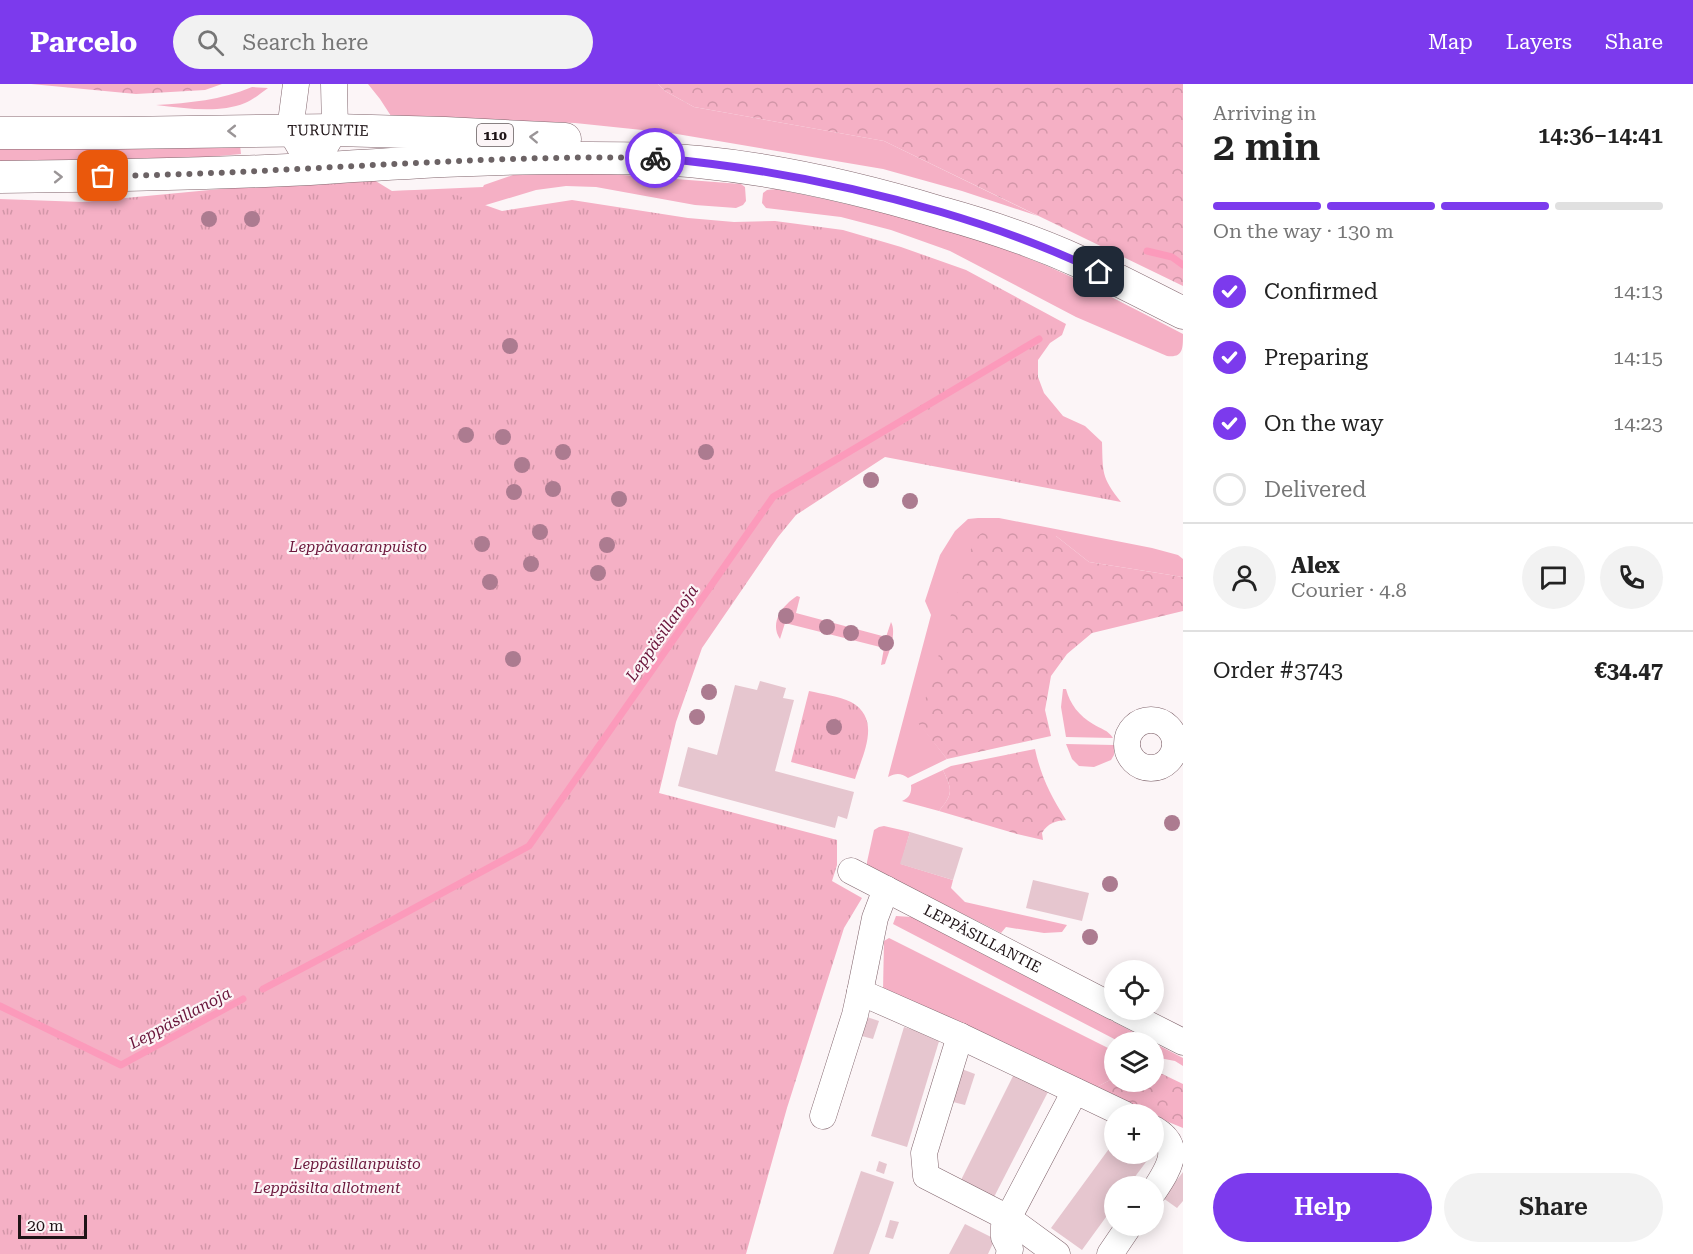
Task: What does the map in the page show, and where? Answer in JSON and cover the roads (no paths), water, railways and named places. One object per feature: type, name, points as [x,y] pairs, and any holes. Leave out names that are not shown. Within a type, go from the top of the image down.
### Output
[{"type":"main road","name":"TURUNTIE","points":[[0,133],[118,134],[335,130],[559,138],[654,158]]},
{"type":"main road","name":"TURUNTIE","points":[[0,177],[124,176],[466,159],[654,158],[701,162],[835,184],[988,226],[1078,261],[1183,314]]},
{"type":"street","points":[[296,84],[290,130],[312,168],[335,130],[334,84]]},
{"type":"street","name":"LEPPÄSILLANTIE","points":[[852,871],[1104,1002]]},
{"type":"street","points":[[823,1116],[855,1014],[874,918],[886,889]]},
{"type":"street","points":[[860,992],[960,1036],[1104,1105]]},
{"type":"street","points":[[1140,1020],[1183,1042]]},
{"type":"street","points":[[960,1036],[924,1153],[926,1176],[1008,1218],[1057,1254]]},
{"type":"street","points":[[1009,1254],[1010,1250],[1004,1237],[1004,1226],[1075,1091]]},
{"type":"street","points":[[1164,1134],[1169,1137],[1173,1146],[1173,1162],[1164,1176]]},
{"type":"street","points":[[1110,1254],[1123,1236]]},
{"type":"waterway","name":"Leppäsillanoja","points":[[1147,251],[1172,257],[1183,265]]},
{"type":"waterway","name":"Leppäsillanoja","points":[[324,957],[529,846],[773,497],[1039,339]]},
{"type":"waterway","name":"Leppäsillanoja","points":[[263,989],[320,959]]},
{"type":"waterway","name":"Leppäsillanoja","points":[[0,1006],[121,1065],[243,999]]},
{"type":"park label","name":"Leppävaaranpuisto","points":[[358,547]]},
{"type":"park label","name":"Leppäsillanpuisto","points":[[357,1164]]},
{"type":"park label","name":"Leppäsilta allotment","points":[[327,1188]]}]
